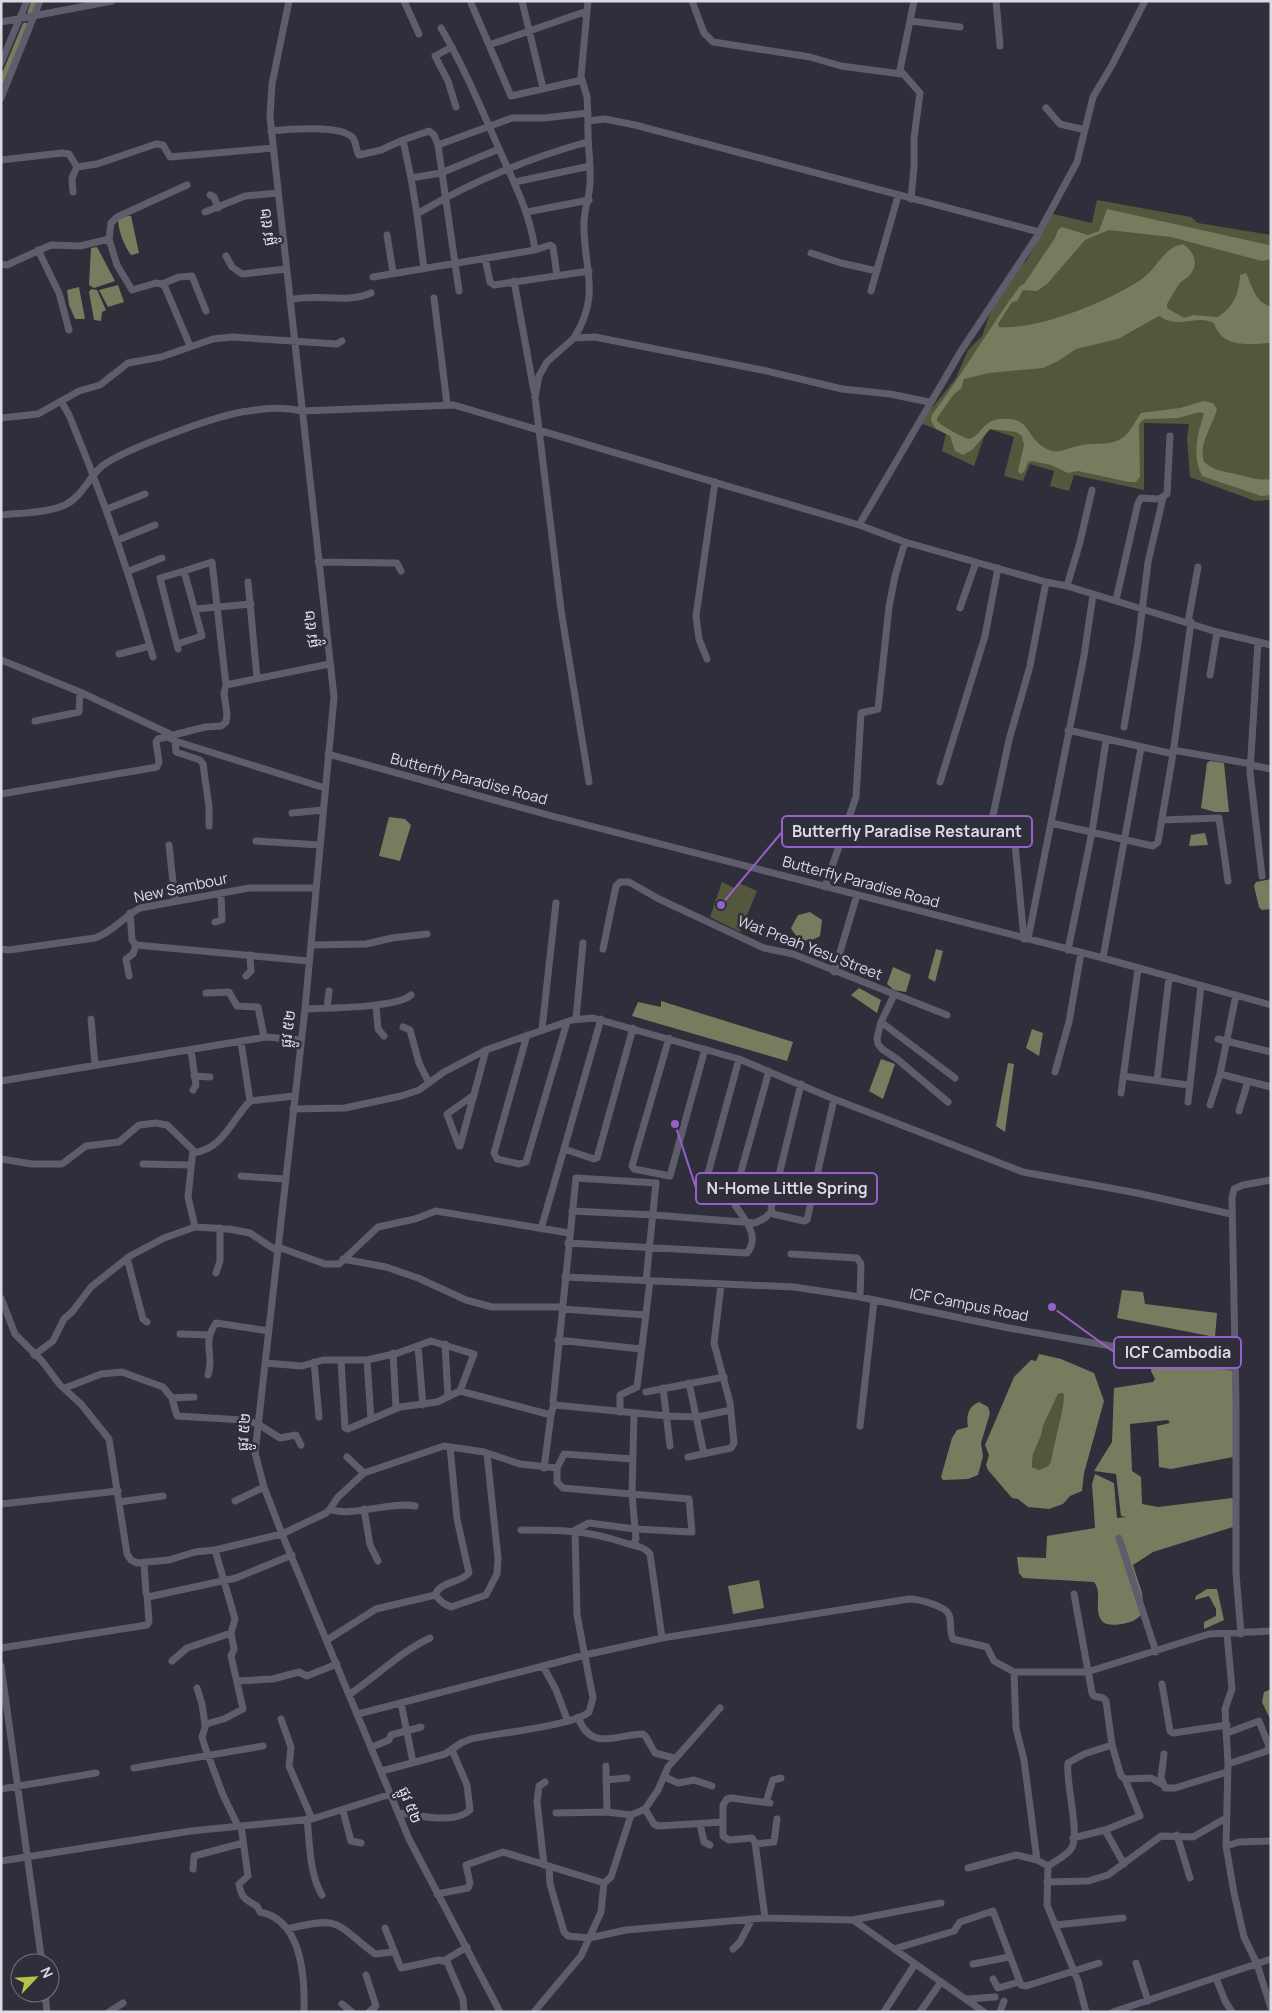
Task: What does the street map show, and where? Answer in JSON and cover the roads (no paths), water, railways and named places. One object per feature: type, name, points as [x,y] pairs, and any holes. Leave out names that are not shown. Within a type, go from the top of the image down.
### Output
[{"type":"street","points":[[1,63],[27,1]]},
{"type":"street","points":[[1,98],[40,1]]},
{"type":"street","points":[[1,22],[112,1]]},
{"type":"street","name":"ផ្លូវ ៥២","points":[[289,1],[272,84],[271,131],[334,698],[310,961],[255,1453],[264,1487],[282,1534],[399,1814],[424,1870],[500,2012]]},
{"type":"street","points":[[404,1],[419,34]]},
{"type":"street","points":[[522,1],[543,88]]},
{"type":"street","points":[[535,397],[539,376],[546,362],[574,338],[580,329],[589,301],[591,287],[584,225],[589,200],[588,117],[582,80],[588,1]]},
{"type":"street","points":[[692,1],[704,33],[713,42],[810,57],[841,66],[901,74],[920,93],[914,138],[911,199]]},
{"type":"street","points":[[901,74],[901,64],[914,1]]},
{"type":"street","points":[[996,1],[1000,46]]},
{"type":"street","points":[[859,525],[929,402],[1040,232],[1077,162],[1093,97],[1116,58],[1145,1]]},
{"type":"street","points":[[471,3],[511,96],[582,80]]},
{"type":"street","points":[[489,45],[587,12]]},
{"type":"street","points":[[910,21],[960,27]]},
{"type":"street","points":[[441,28],[490,125],[499,149],[516,182],[527,212],[535,250]]},
{"type":"street","points":[[452,47],[435,56],[448,80],[456,106]]},
{"type":"street","points":[[1046,108],[1060,124],[1085,130]]},
{"type":"street","points":[[438,145],[512,118],[588,117],[605,119],[635,125],[1040,232]]},
{"type":"street","points":[[271,131],[308,128],[349,135],[354,140],[359,154],[381,150],[429,131],[434,135],[438,145],[459,291]]},
{"type":"street","points":[[403,140],[417,214],[424,269]]},
{"type":"street","points":[[417,214],[467,185],[548,153],[587,142]]},
{"type":"street","points":[[77,167],[96,164],[156,144],[163,145],[170,157],[273,148]]},
{"type":"street","points":[[411,178],[441,173],[499,149]]},
{"type":"street","points":[[1,160],[62,153],[69,154],[77,167]]},
{"type":"street","points":[[516,182],[590,166]]},
{"type":"street","points":[[73,192],[72,178],[77,167]]},
{"type":"street","points":[[187,185],[117,217],[111,223],[109,240],[117,265],[132,290],[156,283],[162,284],[178,277],[192,276],[206,311]]},
{"type":"street","points":[[206,212],[244,196],[278,193]]},
{"type":"street","points":[[210,195],[214,197],[218,208]]},
{"type":"street","points":[[871,290],[898,196]]},
{"type":"street","points":[[527,212],[589,200]]},
{"type":"street","points":[[387,235],[393,272]]},
{"type":"street","points":[[1,264],[6,264],[50,245],[80,246],[109,240]]},
{"type":"street","points":[[373,277],[393,272],[424,269],[535,250],[550,245],[553,247],[557,276]]},
{"type":"street","points":[[38,250],[59,293],[69,330]]},
{"type":"street","points":[[811,253],[841,263],[877,271]]},
{"type":"street","points":[[226,256],[232,267],[242,274],[286,269]]},
{"type":"street","points":[[486,258],[492,284],[589,271]]},
{"type":"street","points":[[514,281],[535,397],[561,610],[589,782]]},
{"type":"street","points":[[162,284],[190,346]]},
{"type":"street","points":[[290,300],[316,296],[350,298],[371,293]]},
{"type":"street","points":[[434,298],[447,404]]},
{"type":"street","points":[[1,418],[38,414],[79,391],[100,385],[128,362],[161,357],[213,339],[232,337],[337,344],[342,341]]},
{"type":"street","points":[[574,338],[595,337],[762,370],[842,389],[890,394],[929,402]]},
{"type":"street","points":[[62,401],[107,509],[129,571],[154,657]]},
{"type":"street","points":[[1,516],[53,509],[67,504],[85,488],[94,474],[110,461],[128,452],[214,420],[247,411],[289,408],[302,411],[400,408],[447,404],[468,408],[538,431],[628,455],[859,525],[905,542],[1116,600],[1142,610],[1189,622],[1217,632],[1271,645]]},
{"type":"street","points":[[1124,727],[1148,562],[1163,498],[1167,494],[1170,436]]},
{"type":"street","points":[[707,658],[699,639],[696,616],[715,482]]},
{"type":"street","points":[[1067,586],[1092,490]]},
{"type":"street","points":[[107,509],[145,494]]},
{"type":"street","points":[[1116,600],[1138,503],[1141,498],[1163,498]]},
{"type":"street","points":[[118,540],[155,525]]},
{"type":"street","points":[[825,887],[856,797],[861,714],[878,709],[895,576],[905,542]]},
{"type":"street","points":[[129,571],[162,558]]},
{"type":"street","points":[[1,794],[158,767],[156,742],[170,737],[221,726],[226,722],[224,692],[226,685],[212,562],[184,570],[160,578],[178,646],[202,636],[184,570]]},
{"type":"street","points":[[318,562],[397,563],[401,571]]},
{"type":"street","points":[[960,608],[976,562]]},
{"type":"street","points":[[1051,822],[1124,840],[1156,845],[1173,752],[1189,622],[1198,567]]},
{"type":"street","points":[[940,782],[985,636],[998,568]]},
{"type":"street","points":[[248,582],[257,678]]},
{"type":"street","points":[[1026,939],[1015,844],[1009,838],[994,838],[989,834],[1008,740],[1030,666],[1046,582]]},
{"type":"street","points":[[1026,939],[1084,656],[1093,595]]},
{"type":"street","points":[[195,609],[250,604]]},
{"type":"street","points":[[1210,675],[1217,632]]},
{"type":"street","points":[[1258,642],[1251,764],[1262,876]]},
{"type":"street","points":[[119,654],[150,646]]},
{"type":"street","points":[[1,660],[80,692],[170,737],[325,788]]},
{"type":"street","points":[[226,685],[329,664]]},
{"type":"street","points":[[35,720],[79,712],[80,692]]},
{"type":"street","points":[[1068,730],[1141,748],[1251,764],[1271,769]]},
{"type":"street","points":[[170,737],[176,752],[200,760],[203,764],[209,807],[209,826]]},
{"type":"street","points":[[1068,950],[1092,832],[1106,740]]},
{"type":"street","points":[[1103,958],[1141,748]]},
{"type":"street","name":"Butterfly Paradise Road","points":[[328,754],[825,887],[1103,958],[1271,1005]]},
{"type":"street","points":[[292,813],[323,810]]},
{"type":"street","points":[[1162,820],[1219,818],[1228,881]]},
{"type":"street","points":[[256,841],[320,845]]},
{"type":"street","points":[[168,844],[175,902]]},
{"type":"street","name":"Wat Preah Yesu Street","points":[[603,949],[616,886],[620,882],[629,882],[659,899],[764,948],[793,954],[834,972],[947,1015]]},
{"type":"street","name":"New Sambour","points":[[1,949],[9,950],[95,938],[108,934],[130,913],[140,908],[266,887],[316,888]]},
{"type":"street","points":[[215,922],[222,920],[221,894]]},
{"type":"street","points":[[834,972],[857,895]]},
{"type":"street","points":[[542,1030],[556,903]]},
{"type":"street","points":[[130,913],[132,940],[136,945],[310,961]]},
{"type":"street","points":[[311,944],[366,944],[392,938],[427,934]]},
{"type":"street","points":[[576,1019],[583,943]]},
{"type":"street","points":[[129,976],[126,959],[134,952],[136,945]]},
{"type":"street","points":[[1055,1072],[1069,1022],[1081,953]]},
{"type":"street","points":[[246,976],[252,971],[250,955]]},
{"type":"street","points":[[1121,1093],[1138,969]]},
{"type":"street","points":[[1157,1080],[1169,978]]},
{"type":"street","points":[[1188,1102],[1188,1085],[1201,986]]},
{"type":"street","points":[[327,1008],[329,991]]},
{"type":"street","points":[[206,993],[230,992],[237,1006],[258,1007],[264,1037]]},
{"type":"street","points":[[304,1009],[402,1002],[412,995]]},
{"type":"street","points":[[894,995],[881,1022],[877,1038],[882,1049],[923,1079],[948,1102]]},
{"type":"street","points":[[1210,1105],[1228,1041],[1236,995]]},
{"type":"street","points":[[376,1005],[378,1028],[384,1036]]},
{"type":"street","points":[[91,1019],[95,1064]]},
{"type":"street","points":[[293,1109],[345,1108],[382,1101],[419,1090],[444,1072],[486,1050],[576,1019],[601,1019],[739,1059],[834,1099],[1023,1172],[1137,1193],[1231,1214]]},
{"type":"street","points":[[541,1229],[601,1019]]},
{"type":"street","points":[[527,1036],[494,1153],[497,1159],[519,1164],[526,1162],[567,1022]]},
{"type":"street","points":[[881,1022],[955,1078]]},
{"type":"street","points":[[403,1027],[410,1030],[419,1063],[429,1083]]},
{"type":"street","points":[[564,1148],[581,1155],[597,1158],[633,1028]]},
{"type":"street","points":[[1,1081],[264,1037],[301,1040]]},
{"type":"street","points":[[669,1038],[632,1166],[634,1169],[670,1176],[705,1049]]},
{"type":"street","points":[[1218,1039],[1271,1052]]},
{"type":"street","points":[[193,1154],[204,1152],[224,1137],[250,1102],[241,1042]]},
{"type":"street","points":[[191,1050],[196,1087],[193,1090]]},
{"type":"street","points":[[474,1095],[447,1114],[459,1146],[460,1146],[474,1095],[486,1050]]},
{"type":"street","points":[[739,1059],[704,1189],[725,1195],[729,1183],[739,1180]]},
{"type":"street","points":[[568,1243],[744,1254],[749,1252],[752,1237],[748,1223],[735,1205],[739,1180],[769,1071]]},
{"type":"street","points":[[1220,1074],[1271,1087]]},
{"type":"street","points":[[194,1076],[210,1077]]},
{"type":"street","points":[[1124,1076],[1188,1085]]},
{"type":"street","points":[[1239,1111],[1248,1081]]},
{"type":"street","points":[[572,1212],[654,1214],[748,1223],[759,1222],[771,1212],[800,1084]]},
{"type":"street","points":[[250,1102],[294,1096]]},
{"type":"street","points":[[771,1212],[804,1222],[807,1220],[834,1099]]},
{"type":"street","points":[[1,1158],[32,1164],[62,1164],[86,1146],[119,1142],[139,1125],[156,1123],[167,1125],[190,1145],[193,1154],[188,1197],[195,1226]]},
{"type":"street","points":[[144,1164],[192,1165]]},
{"type":"street","points":[[241,1176],[285,1179]]},
{"type":"street","points":[[544,1468],[554,1404],[552,1399],[575,1180],[579,1178],[656,1183],[646,1314],[637,1387],[620,1395],[620,1412]]},
{"type":"street","points":[[1241,1634],[1236,1573],[1236,1368],[1231,1214],[1234,1189],[1243,1185],[1271,1180]]},
{"type":"street","points":[[34,1354],[53,1341],[64,1319],[72,1312],[91,1286],[126,1258],[164,1238],[195,1226],[250,1233],[278,1249],[325,1264],[339,1264],[378,1227],[415,1219],[436,1211],[569,1233]]},
{"type":"street","points":[[216,1273],[220,1260],[220,1228]]},
{"type":"street","points":[[791,1254],[857,1258],[860,1264],[860,1298]]},
{"type":"street","points":[[126,1258],[143,1319],[147,1322]]},
{"type":"street","points":[[343,1259],[386,1267],[418,1278],[466,1300],[492,1307],[562,1308],[646,1314]]},
{"type":"street","name":"ICF Campus Road","points":[[565,1277],[794,1287],[874,1300],[1009,1328],[1236,1368]]},
{"type":"street","points":[[688,1457],[733,1446],[731,1410],[714,1343],[721,1285]]},
{"type":"street","points":[[1,1298],[15,1334],[81,1404],[109,1439],[126,1554],[134,1562],[144,1564],[282,1534],[326,1513],[338,1497],[364,1473],[439,1447],[450,1447],[487,1454],[520,1464],[557,1468]]},
{"type":"street","points":[[860,1426],[874,1300]]},
{"type":"street","points":[[208,1375],[211,1366],[207,1348],[214,1325],[218,1322],[269,1330]]},
{"type":"street","points":[[180,1334],[210,1335]]},
{"type":"street","points":[[558,1340],[641,1349]]},
{"type":"street","points":[[265,1363],[302,1366],[314,1362],[367,1360],[431,1341],[474,1354],[460,1391]]},
{"type":"street","points":[[445,1344],[448,1397]]},
{"type":"street","points":[[418,1346],[423,1405]]},
{"type":"street","points":[[393,1353],[396,1408]]},
{"type":"street","points":[[341,1360],[346,1428],[348,1429],[396,1408],[423,1405],[460,1391],[551,1415]]},
{"type":"street","points":[[367,1360],[372,1419]]},
{"type":"street","points":[[314,1362],[319,1417]]},
{"type":"street","points":[[65,1388],[101,1374],[122,1372],[163,1387],[172,1398],[175,1413],[180,1418],[243,1420],[258,1424],[280,1438],[296,1435],[300,1446]]},
{"type":"street","points":[[646,1392],[724,1377]]},
{"type":"street","points":[[689,1383],[698,1417],[704,1454]]},
{"type":"street","points":[[663,1388],[670,1446]]},
{"type":"street","points":[[172,1398],[194,1397]]},
{"type":"street","points":[[554,1404],[667,1416],[698,1417],[731,1410]]},
{"type":"street","points":[[633,1544],[636,1539],[632,1494],[634,1413]]},
{"type":"street","points":[[327,1640],[376,1609],[435,1595],[441,1586],[468,1573],[457,1518],[450,1447]]},
{"type":"street","points":[[435,1595],[442,1603],[451,1607],[486,1595],[497,1574],[498,1558],[487,1454]]},
{"type":"street","points":[[575,1530],[589,1524],[692,1532],[688,1498],[560,1487],[557,1482],[557,1468],[564,1454],[632,1459]]},
{"type":"street","points":[[347,1457],[364,1473]]},
{"type":"street","points":[[235,1501],[264,1487]]},
{"type":"street","points":[[1,1504],[118,1491]]},
{"type":"street","points":[[119,1502],[163,1496]]},
{"type":"street","points":[[330,1509],[343,1511],[404,1504],[415,1506]]},
{"type":"street","points":[[364,1509],[370,1545],[378,1561]]},
{"type":"street","points":[[521,1530],[575,1530],[609,1537],[645,1549],[650,1554],[662,1638]]},
{"type":"street","points":[[382,1771],[445,1754],[461,1743],[484,1736],[578,1718],[589,1712],[593,1703],[577,1615],[575,1530]]},
{"type":"street","points":[[1120,1538],[1156,1652]]},
{"type":"street","points":[[205,1725],[242,1711],[231,1656],[234,1649],[231,1633],[235,1619],[215,1550]]},
{"type":"street","points":[[147,1595],[223,1582],[292,1555]]},
{"type":"street","points":[[1,1648],[146,1624],[149,1622],[144,1564]]},
{"type":"street","points":[[1073,1838],[1105,1830],[1140,1816],[1125,1779],[1121,1776],[1112,1745],[1106,1702],[1103,1698],[1094,1696],[1074,1594]]},
{"type":"street","points":[[358,1714],[585,1655],[662,1638],[916,1599],[946,1610],[949,1615],[953,1639],[986,1647],[994,1661],[1014,1672],[1088,1672],[1208,1634],[1241,1634],[1271,1631]]},
{"type":"street","points":[[172,1661],[187,1648],[231,1633]]},
{"type":"street","points":[[1227,1634],[1232,1689],[1226,1704],[1228,1768],[1226,1846],[1242,1930],[1257,1964],[1271,2008]]},
{"type":"street","points":[[350,1694],[371,1680],[391,1662],[430,1638]]},
{"type":"street","points":[[237,1682],[274,1679],[299,1672],[307,1676],[337,1664]]},
{"type":"street","points":[[1,1666],[41,1953]]},
{"type":"street","points":[[543,1666],[556,1690],[567,1720]]},
{"type":"street","points":[[1014,1672],[1016,1728],[1024,1760],[1037,1860]]},
{"type":"street","points":[[1162,1684],[1170,1732],[1227,1725]]},
{"type":"street","points":[[197,1688],[202,1703],[205,1725],[202,1737],[223,1795],[240,1826],[248,1876],[239,1884],[242,1898],[257,1906],[260,1912],[271,1914],[287,1929],[303,1968],[304,2012]]},
{"type":"street","points":[[401,1703],[413,1762]]},
{"type":"street","points":[[556,1813],[607,1812],[631,1815],[645,1810],[674,1758],[720,1708]]},
{"type":"street","points":[[578,1718],[584,1729],[601,1739],[612,1740],[643,1734],[655,1753],[674,1758]]},
{"type":"street","points":[[281,1719],[290,1747],[290,1766],[309,1819],[311,1857],[322,1895]]},
{"type":"street","points":[[1125,1779],[1151,1778],[1165,1788],[1175,1788],[1267,1751],[1269,1746],[1263,1726],[1259,1721],[1227,1733]]},
{"type":"street","points":[[372,1747],[388,1740],[391,1735],[421,1726]]},
{"type":"street","points":[[1048,1866],[1071,1850],[1073,1838],[1068,1763],[1084,1754],[1112,1745]]},
{"type":"street","points":[[134,1768],[263,1746]]},
{"type":"street","points":[[399,1814],[445,1818],[468,1812],[471,1808],[467,1785],[452,1750]]},
{"type":"street","points":[[1163,1785],[1161,1778],[1164,1754]]},
{"type":"street","points":[[606,1766],[607,1812]]},
{"type":"street","points":[[1,1789],[96,1774]]},
{"type":"street","points":[[665,1777],[678,1783],[694,1780],[712,1786]]},
{"type":"street","points":[[606,1780],[627,1778]]},
{"type":"street","points":[[764,1918],[756,1844],[752,1838],[729,1840],[726,1838],[722,1832],[723,1805],[727,1799],[768,1802],[773,1780],[781,1778]]},
{"type":"street","points":[[545,1782],[539,1786],[537,1802],[550,1884],[565,1934],[589,1938],[626,1930],[752,1918],[853,1920],[941,1903]]},
{"type":"street","points":[[1,1861],[240,1826],[309,1819],[391,1794]]},
{"type":"street","points":[[343,1810],[351,1841],[361,1843]]},
{"type":"street","points":[[645,1810],[656,1826],[723,1822]]},
{"type":"street","points":[[534,2012],[581,1956],[601,1912],[604,1883],[611,1877],[631,1815]]},
{"type":"street","points":[[1047,1882],[1094,1880],[1108,1875],[1162,1836],[1195,1836],[1213,1823],[1226,1818]]},
{"type":"street","points":[[756,1844],[774,1842],[777,1819]]},
{"type":"street","points":[[700,1824],[704,1842],[710,1845]]},
{"type":"street","points":[[1105,1830],[1124,1864]]},
{"type":"street","points":[[1177,1835],[1190,1878]]},
{"type":"street","points":[[1226,1846],[1239,1842],[1271,1841]]},
{"type":"street","points":[[193,1869],[194,1856],[243,1843]]},
{"type":"street","points":[[437,1894],[468,1888],[470,1883],[466,1865],[499,1852],[506,1852],[604,1883]]},
{"type":"street","points":[[968,1868],[1016,1855],[1037,1860],[1048,1866]]},
{"type":"street","points":[[1048,1866],[1047,1905],[1072,1971],[1078,1981],[1086,2012]]},
{"type":"street","points":[[894,1949],[954,1931],[960,1922],[993,1911],[1019,1982],[1026,1986],[1098,1963]]},
{"type":"street","points":[[733,1949],[740,1942],[752,1918]]},
{"type":"street","points":[[1055,1925],[1123,1918]]},
{"type":"street","points":[[853,1920],[984,2012]]},
{"type":"street","points":[[287,1929],[332,1921],[340,1925],[375,1954],[393,1952]]},
{"type":"street","points":[[385,1928],[399,1967],[404,1969],[445,1960],[466,1947]]},
{"type":"street","points":[[973,1964],[1009,1957]]},
{"type":"street","points":[[1113,2012],[1271,1959]]},
{"type":"street","points":[[445,1960],[449,1964],[462,2000],[464,2012]]},
{"type":"street","points":[[1136,1963],[1148,2001]]},
{"type":"street","points":[[884,2012],[915,1964]]},
{"type":"street","points":[[366,1975],[376,2006],[369,2012]]},
{"type":"street","points":[[1216,1978],[1225,2001],[1232,2012]]},
{"type":"street","points":[[993,1979],[998,1988],[1019,1982]]},
{"type":"street","points":[[920,2012],[941,1982]]},
{"type":"street","points":[[966,1999],[995,1997]]},
{"type":"street","points":[[1000,2012],[1004,2000]]},
{"type":"street","points":[[109,2012],[123,2003]]},
{"type":"street","points":[[342,2004],[352,2012]]},
{"type":"waterway","points":[[30,12],[34,1]]},
{"type":"waterway","points":[[1,82],[25,25]]},
{"type":"place","name":"Butterfly Paradise Restaurant","points":[[721,905]]},
{"type":"place","name":"N-Home Little Spring","points":[[675,1124]]},
{"type":"place","name":"ICF Cambodia","points":[[1052,1307]]}]
